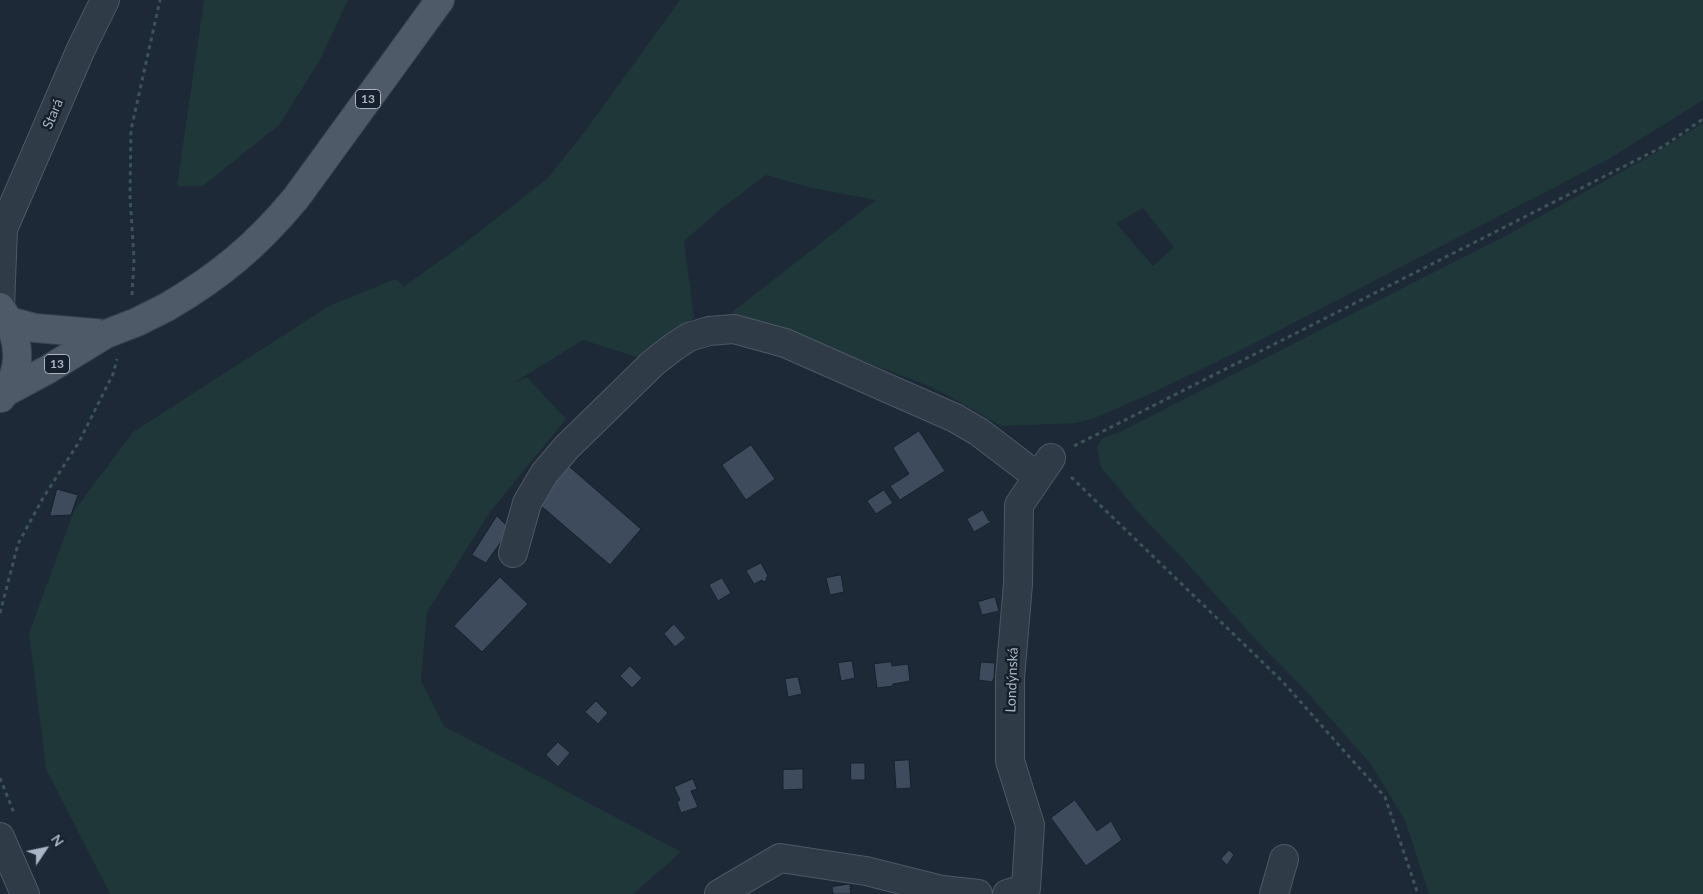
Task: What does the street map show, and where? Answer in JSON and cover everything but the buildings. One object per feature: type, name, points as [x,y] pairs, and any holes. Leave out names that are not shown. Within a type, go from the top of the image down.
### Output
[{"type":"main road","name":"13","points":[[3,396],[106,334],[137,322],[196,290],[250,248],[296,198],[440,0]]},
{"type":"main road","name":"13","points":[[5,314],[35,328],[106,334]]},
{"type":"main road","name":"13","points":[[3,396],[13,379],[17,350],[15,335],[5,314]]},
{"type":"street","name":"Stará","points":[[5,314],[2,230],[81,49],[105,0]]},
{"type":"street","points":[[513,553],[527,503],[544,474],[566,448],[653,363],[682,342],[709,331],[734,329],[785,343],[946,414],[1044,468]]},
{"type":"street","name":"Londýnská","points":[[1007,894],[1026,888],[1030,825],[1010,761],[1010,678],[1018,584],[1019,505],[1044,468]]},
{"type":"street","points":[[0,837],[25,894]]},
{"type":"street","points":[[722,893],[780,858],[866,871],[942,890],[978,894]]},
{"type":"street","points":[[1274,894],[1284,859]]},
{"type":"path","points":[[1418,894],[1385,797],[1282,681],[1044,468],[1655,151],[1703,119]]},
{"type":"green space","points":[[204,0],[348,0],[320,60],[279,125],[203,186],[177,186]]},
{"type":"green space","points":[[680,0],[1703,0],[1703,100],[1607,160],[1245,348],[1148,395],[1097,417],[1076,423],[1001,426],[926,385],[809,340],[731,313],[876,200],[812,188],[766,175],[722,208],[684,241],[694,318],[637,357],[583,340],[512,384],[527,377],[566,419],[490,512],[427,612],[421,681],[444,726],[681,852],[633,894],[110,894],[46,769],[29,633],[74,511],[133,432],[329,306],[395,279],[403,285],[402,288],[465,243],[548,178],[586,130]],"holes":[[[1143,208],[1174,247],[1153,266],[1116,223]]]},
{"type":"green space","points":[[1703,123],[1703,894],[1429,894],[1405,820],[1370,763],[1304,689],[1138,512],[1101,467],[1097,447],[1103,438],[1120,432],[1503,237],[1659,151]]}]
